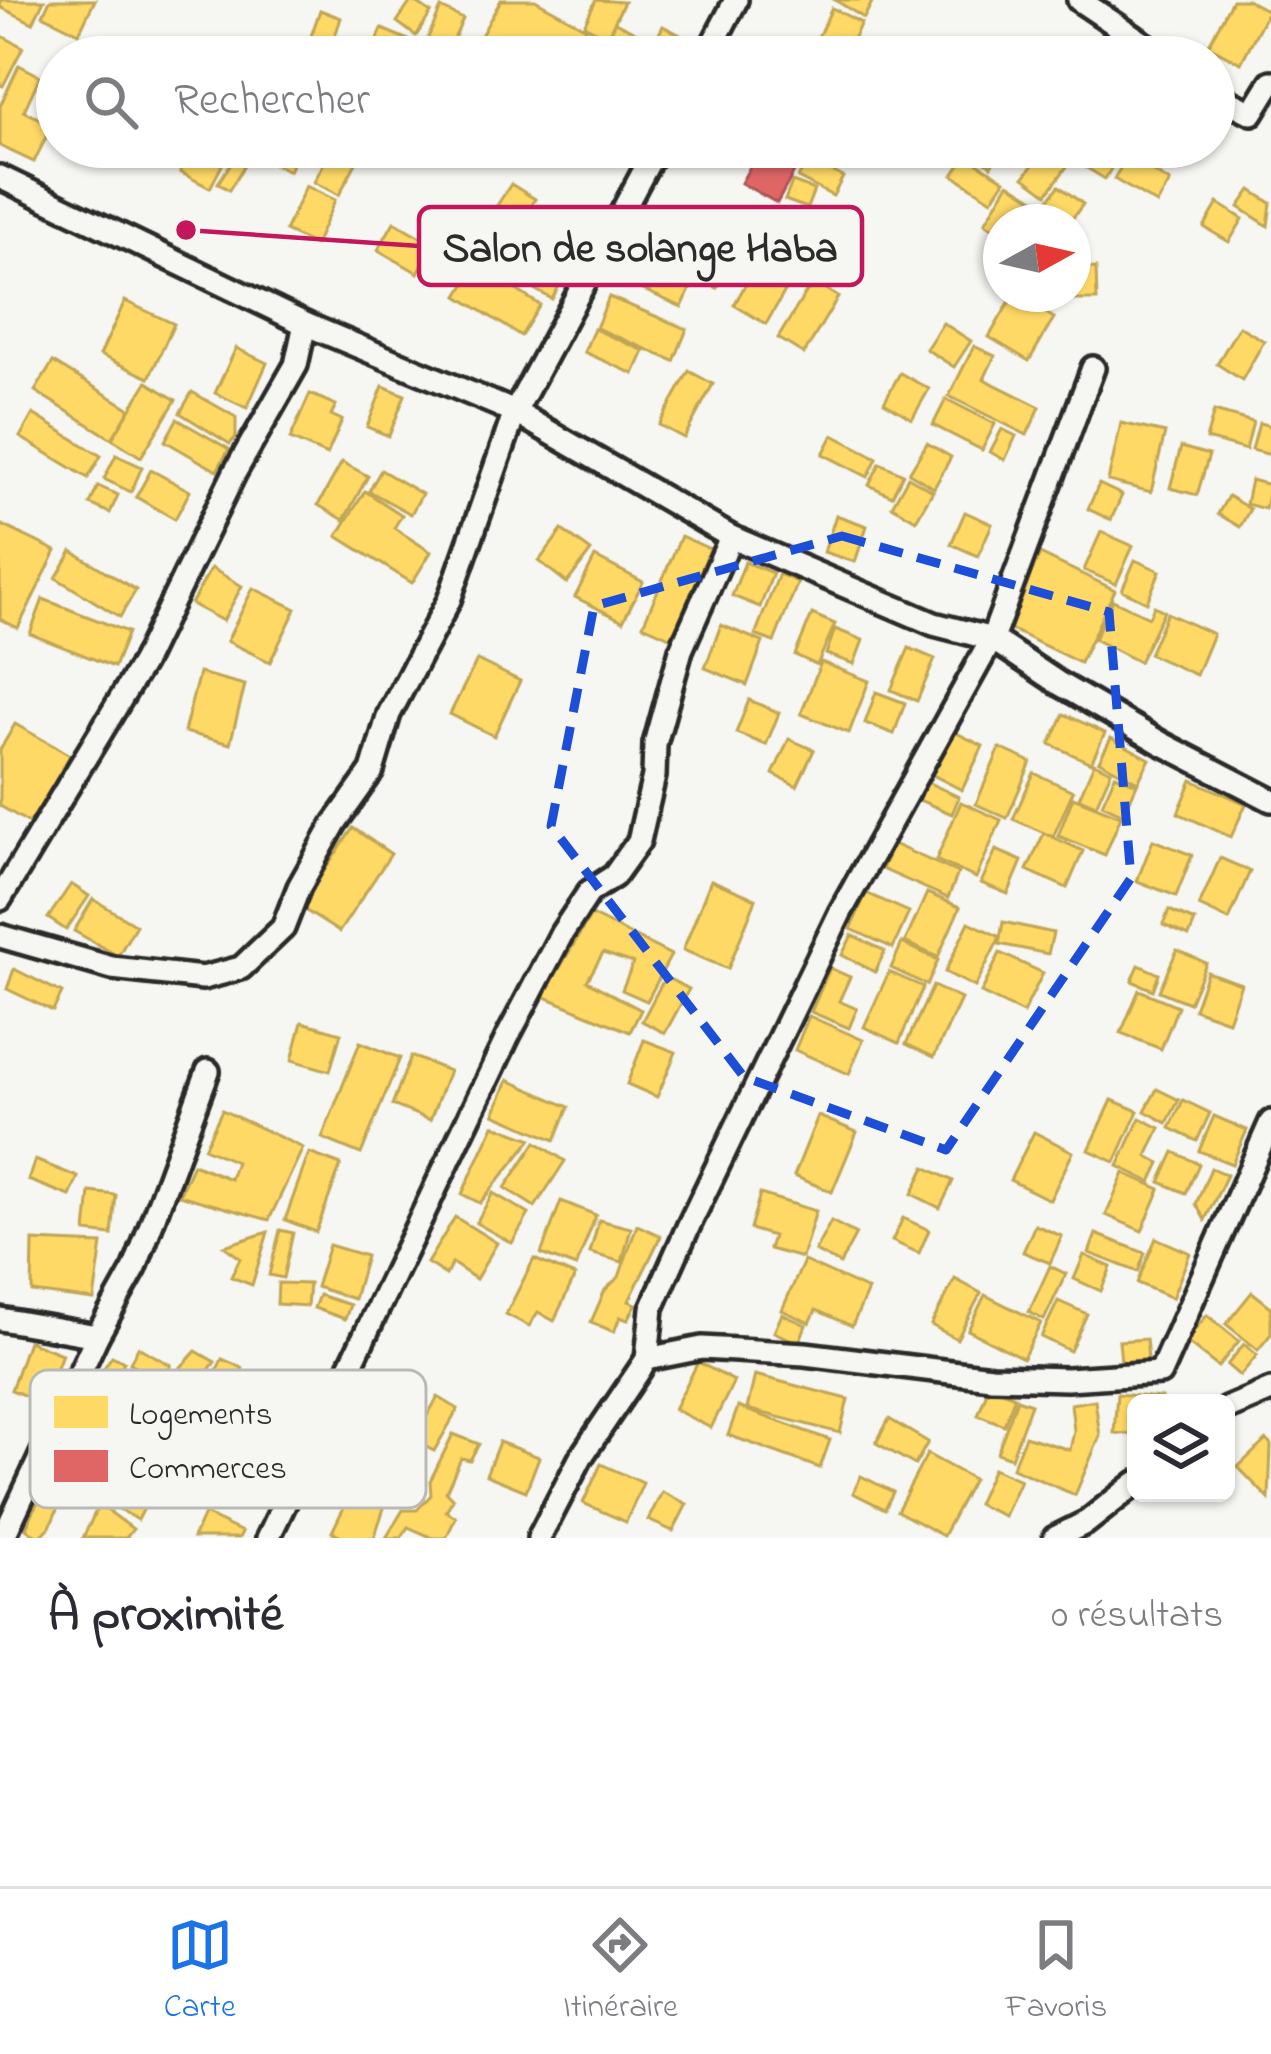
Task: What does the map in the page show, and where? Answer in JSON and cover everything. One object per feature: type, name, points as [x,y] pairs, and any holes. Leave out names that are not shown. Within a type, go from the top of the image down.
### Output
[{"type":"street","points":[[717,36],[736,0]]},
{"type":"street","points":[[1079,0],[1133,36]]},
{"type":"street","points":[[1235,104],[1252,113],[1271,82]]},
{"type":"street","points":[[0,936],[112,968],[203,978],[241,968],[283,928],[299,886],[372,771],[389,714],[449,600],[515,412],[646,168]]},
{"type":"street","points":[[0,177],[305,324],[515,412],[731,537],[934,624],[992,639],[1161,743],[1271,800]]},
{"type":"street","points":[[0,899],[143,662],[235,472],[296,365],[305,324]]},
{"type":"street","points":[[539,1538],[581,1457],[647,1359],[652,1308],[688,1225],[840,913],[992,639],[1093,368]]},
{"type":"street","points":[[348,1370],[562,933],[590,892],[614,876],[639,841],[654,776],[655,744],[681,650],[731,537]]},
{"type":"street","points":[[81,1370],[135,1268],[208,1071]]},
{"type":"street","points":[[647,1359],[702,1348],[805,1354],[992,1377],[1067,1379],[1160,1373],[1271,1122]]},
{"type":"street","points":[[0,1319],[97,1336]]},
{"type":"street","points":[[1235,1405],[1271,1390]]},
{"type":"street","points":[[3,1538],[30,1480]]},
{"type":"street","points":[[1055,1538],[1087,1522],[1127,1490]]},
{"type":"street","points":[[268,1538],[282,1508]]},
{"type":"highlighted area","points":[[842,536],[1109,612],[1131,878],[946,1150],[744,1077],[551,826],[594,606]]},
{"type":"building: Logements","points":[[1,0],[44,0],[33,23],[0,7]]},
{"type":"building: Logements","points":[[50,0],[95,0],[79,33],[43,15]]},
{"type":"building: Logements","points":[[412,0],[431,13],[416,36],[397,22]]},
{"type":"building: Logements","points":[[501,0],[535,0],[586,28],[582,36],[481,36]]},
{"type":"building: Logements","points":[[596,0],[624,2],[607,36],[584,25]]},
{"type":"building: Logements","points":[[835,0],[873,0],[864,18]]},
{"type":"building: Logements","points":[[1232,0],[1247,0],[1268,11],[1241,63],[1235,60],[1235,36],[1213,36]]},
{"type":"building: Logements","points":[[441,8],[463,19],[455,36],[429,36]]},
{"type":"building: Logements","points":[[832,8],[861,23],[854,36],[818,36]]},
{"type":"building: Logements","points":[[320,10],[341,18],[335,36],[311,36]]},
{"type":"building: Logements","points":[[615,22],[643,36],[608,36]]},
{"type":"building: Logements","points":[[663,26],[682,36],[658,36]]},
{"type":"building: Logements","points":[[0,35],[23,47],[3,86],[0,85]]},
{"type":"building: Logements","points":[[19,65],[36,74],[24,111],[36,117],[34,162],[0,146],[0,106]]},
{"type":"building: Logements","points":[[182,168],[220,168],[210,188],[180,172]]},
{"type":"building: Logements","points":[[228,168],[243,168],[229,190],[218,183]]},
{"type":"building: Logements","points":[[321,168],[353,168],[339,195],[314,182]]},
{"type":"building: Logements","points":[[803,168],[826,168],[843,177],[833,196],[798,178]]},
{"type":"building: Logements","points":[[958,168],[986,168],[1005,180],[992,200],[953,175]]},
{"type":"building: Logements","points":[[1031,168],[1066,168],[1047,194],[1024,177]]},
{"type":"building: Logements","points":[[1087,168],[1111,168],[1105,179]]},
{"type":"building: Logements","points":[[1120,168],[1147,168],[1170,182],[1157,204],[1114,179]]},
{"type":"building: Logements","points":[[792,182],[814,190],[807,208],[785,200]]},
{"type":"building: Logements","points":[[1009,183],[1042,204],[996,204]]},
{"type":"building: Logements","points":[[511,184],[535,199],[520,223],[496,207]]},
{"type":"building: Logements","points":[[306,186],[335,200],[315,245],[285,231]]},
{"type":"building: Logements","points":[[1059,186],[1083,204],[1053,204],[1048,200]]},
{"type":"building: Logements","points":[[1251,190],[1271,203],[1268,226],[1239,207]]},
{"type":"building: Logements","points":[[1218,203],[1243,219],[1229,242],[1204,227]]},
{"type":"building: Logements","points":[[499,221],[572,262],[552,299],[478,258]]},
{"type":"building: Logements","points":[[394,222],[433,244],[418,273],[378,250]]},
{"type":"building: Logements","points":[[702,226],[739,246],[717,288],[680,268]]},
{"type":"building: Logements","points":[[634,254],[694,281],[682,307],[623,281]]},
{"type":"building: Logements","points":[[477,265],[540,305],[521,336],[458,296]]},
{"type":"building: Logements","points":[[1091,268],[1096,268],[1097,300],[1091,300]]},
{"type":"building: Logements","points":[[752,273],[785,291],[766,324],[734,305]]},
{"type":"building: Logements","points":[[813,281],[838,297],[804,354],[778,338]]},
{"type":"building: Logements","points":[[609,297],[687,329],[674,361],[596,328]]},
{"type":"building: Logements","points":[[125,301],[174,324],[149,378],[100,355]]},
{"type":"building: Logements","points":[[1004,312],[1044,312],[1054,318],[1029,361],[989,337]]},
{"type":"building: Logements","points":[[943,323],[971,341],[954,367],[926,349]]},
{"type":"building: Logements","points":[[1239,326],[1264,341],[1242,380],[1217,364]]},
{"type":"building: Logements","points":[[594,329],[644,351],[634,374],[584,352]]},
{"type":"building: Logements","points":[[974,346],[995,356],[984,379],[1040,407],[1027,435],[949,396]]},
{"type":"building: Logements","points":[[236,348],[267,363],[247,408],[215,393]]},
{"type":"building: Logements","points":[[53,362],[130,409],[112,439],[35,391]]},
{"type":"building: Logements","points":[[689,371],[713,384],[684,438],[659,425]]},
{"type":"building: Logements","points":[[900,373],[929,389],[912,419],[884,402]]},
{"type":"building: Logements","points":[[147,382],[176,400],[141,457],[112,439]]},
{"type":"building: Logements","points":[[383,386],[405,395],[389,436],[367,427]]},
{"type":"building: Logements","points":[[192,392],[236,417],[236,437],[230,444],[180,413]]},
{"type":"building: Logements","points":[[310,394],[336,405],[331,415],[342,420],[327,455],[290,439]]},
{"type":"building: Logements","points":[[946,399],[995,424],[982,450],[933,425]]},
{"type":"building: Logements","points":[[1214,411],[1253,422],[1246,450],[1206,439]]},
{"type":"building: Logements","points":[[33,414],[101,456],[88,478],[20,437]]},
{"type":"building: Logements","points":[[177,419],[229,449],[217,471],[165,441]]},
{"type":"building: Logements","points":[[1121,423],[1165,433],[1151,492],[1108,481]]},
{"type":"building: Logements","points":[[1259,423],[1271,426],[1271,455],[1252,450]]},
{"type":"building: Logements","points":[[1002,429],[1016,436],[1005,460],[990,452]]},
{"type":"building: Logements","points":[[833,435],[877,458],[868,477],[823,454]]},
{"type":"building: Logements","points":[[927,443],[951,457],[934,488],[909,473]]},
{"type":"building: Logements","points":[[1181,447],[1209,455],[1197,495],[1170,488]]},
{"type":"building: Logements","points":[[116,455],[142,467],[131,492],[104,479]]},
{"type":"building: Logements","points":[[342,462],[368,476],[344,520],[318,505]]},
{"type":"building: Logements","points":[[880,463],[903,474],[892,496],[869,485]]},
{"type":"building: Logements","points":[[151,470],[190,491],[175,519],[136,497]]},
{"type":"building: Logements","points":[[381,470],[422,494],[411,514],[369,491]]},
{"type":"building: Logements","points":[[908,477],[933,491],[916,520],[892,506]]},
{"type":"building: Logements","points":[[1251,480],[1270,485],[1265,509],[1246,504]]},
{"type":"building: Logements","points":[[1099,484],[1122,495],[1111,520],[1088,509]]},
{"type":"building: Logements","points":[[98,486],[118,495],[110,513],[90,504]]},
{"type":"building: Logements","points":[[365,491],[402,515],[394,528],[431,552],[412,583],[337,536]]},
{"type":"building: Logements","points":[[1228,496],[1250,509],[1240,527],[1218,514]]},
{"type":"building: Logements","points":[[965,512],[992,524],[978,556],[951,544]]},
{"type":"building: Logements","points":[[836,515],[867,526],[855,562],[824,552]]},
{"type":"building: Logements","points":[[0,524],[56,551],[18,628],[0,619]]},
{"type":"building: Logements","points":[[562,530],[591,551],[567,583],[539,561]]},
{"type":"building: Logements","points":[[1101,532],[1133,546],[1116,584],[1084,570]]},
{"type":"building: Logements","points":[[681,536],[710,549],[672,638],[643,625]]},
{"type":"building: Logements","points":[[72,551],[136,590],[120,617],[56,578]]},
{"type":"building: Logements","points":[[1040,554],[1115,590],[1080,663],[1006,627]]},
{"type":"building: Logements","points":[[595,557],[643,582],[623,621],[575,597]]},
{"type":"building: Logements","points":[[1135,560],[1160,571],[1147,602],[1122,590]]},
{"type":"building: Logements","points":[[745,562],[773,573],[760,607],[732,596]]},
{"type":"building: Logements","points":[[211,568],[242,586],[223,621],[191,604]]},
{"type":"building: Logements","points":[[779,574],[798,582],[774,642],[755,635]]},
{"type":"building: Logements","points":[[253,588],[296,609],[270,662],[227,641]]},
{"type":"building: Logements","points":[[43,599],[128,632],[114,667],[30,634]]},
{"type":"building: Logements","points":[[1113,600],[1149,617],[1154,606],[1164,611],[1139,662],[1094,639]]},
{"type":"building: Logements","points":[[1167,613],[1213,634],[1196,675],[1149,654]]},
{"type":"building: Logements","points":[[812,614],[835,624],[817,665],[795,655]]},
{"type":"building: Logements","points":[[721,625],[763,642],[747,685],[705,668]]},
{"type":"building: Logements","points":[[835,629],[863,640],[854,664],[826,654]]},
{"type":"building: Logements","points":[[909,648],[935,659],[917,701],[891,690]]},
{"type":"building: Logements","points":[[477,660],[520,681],[494,736],[450,714]]},
{"type":"building: Logements","points":[[821,662],[869,681],[849,733],[801,714]]},
{"type":"building: Logements","points":[[199,673],[245,685],[230,744],[184,732]]},
{"type":"building: Logements","points":[[876,692],[905,703],[894,734],[865,723]]},
{"type":"building: Logements","points":[[749,700],[779,713],[766,745],[736,733]]},
{"type":"building: Logements","points":[[1064,714],[1105,733],[1091,763],[1050,744]]},
{"type":"building: Logements","points":[[15,724],[70,755],[31,824],[0,806],[0,750]]},
{"type":"building: Logements","points":[[948,729],[983,746],[962,790],[927,772]]},
{"type":"building: Logements","points":[[1111,738],[1150,759],[1138,782],[1099,761]]},
{"type":"building: Logements","points":[[789,739],[814,750],[797,786],[773,774]]},
{"type":"building: Logements","points":[[1000,748],[1031,762],[1007,818],[976,804]]},
{"type":"building: Logements","points":[[1094,763],[1111,771],[1096,805],[1079,798]]},
{"type":"building: Logements","points":[[1034,773],[1073,791],[1053,837],[1013,819]]},
{"type":"building: Logements","points":[[1115,775],[1137,784],[1124,814],[1102,804]]},
{"type":"building: Logements","points":[[1192,780],[1246,804],[1231,837],[1178,813]]},
{"type":"building: Logements","points":[[927,782],[959,797],[952,814],[919,800]]},
{"type":"building: Logements","points":[[1073,797],[1121,816],[1105,855],[1058,836]]},
{"type":"building: Logements","points":[[961,802],[1001,820],[976,878],[936,860]]},
{"type":"building: Logements","points":[[353,828],[391,854],[339,932],[300,907]]},
{"type":"building: Logements","points":[[1044,833],[1083,851],[1067,888],[1027,870]]},
{"type":"building: Logements","points":[[1153,840],[1192,855],[1176,896],[1137,881]]},
{"type":"building: Logements","points":[[893,844],[958,873],[948,898],[882,869]]},
{"type":"building: Logements","points":[[996,850],[1022,861],[1008,894],[981,883]]},
{"type":"building: Logements","points":[[1220,858],[1250,871],[1229,920],[1199,906]]},
{"type":"building: Logements","points":[[711,880],[756,899],[728,969],[683,950]]},
{"type":"building: Logements","points":[[71,884],[89,896],[66,930],[48,918]]},
{"type":"building: Logements","points":[[866,893],[909,912],[893,948],[851,929]]},
{"type":"building: Logements","points":[[927,893],[960,907],[938,957],[905,942]]},
{"type":"building: Logements","points":[[93,899],[136,925],[118,956],[74,931]]},
{"type":"building: Logements","points":[[1169,910],[1195,921],[1189,936],[1163,925]]},
{"type":"building: Logements","points":[[591,915],[671,955],[647,1001],[622,990],[633,963],[603,953],[587,981],[641,1010],[630,1032],[543,996]]},
{"type":"building: Logements","points":[[969,922],[1000,937],[975,987],[945,972]]},
{"type":"building: Logements","points":[[1003,922],[1053,933],[1048,954],[999,944]]},
{"type":"building: Logements","points":[[852,935],[885,951],[875,972],[842,955]]},
{"type":"building: Logements","points":[[902,943],[938,960],[927,985],[891,968]]},
{"type":"building: Logements","points":[[1177,950],[1206,963],[1189,1003],[1159,991]]},
{"type":"building: Logements","points":[[1000,953],[1043,973],[1023,1013],[981,993]]},
{"type":"building: Logements","points":[[1139,965],[1159,974],[1153,990],[1132,981]]},
{"type":"building: Logements","points":[[830,968],[850,977],[839,1001],[857,1009],[849,1028],[811,1012]]},
{"type":"building: Logements","points":[[14,969],[62,993],[53,1011],[7,989]]},
{"type":"building: Logements","points":[[889,972],[923,987],[899,1043],[864,1027]]},
{"type":"building: Logements","points":[[1207,972],[1241,984],[1228,1021],[1194,1009]]},
{"type":"building: Logements","points":[[665,977],[689,989],[665,1033],[642,1021]]},
{"type":"building: Logements","points":[[933,986],[961,999],[934,1057],[906,1044]]},
{"type":"building: Logements","points":[[1139,990],[1178,1006],[1161,1049],[1121,1033]]},
{"type":"building: Logements","points":[[809,1016],[863,1040],[849,1074],[795,1050]]},
{"type":"building: Logements","points":[[302,1022],[341,1033],[330,1071],[292,1060]]},
{"type":"building: Logements","points":[[644,1040],[676,1052],[657,1097],[627,1084]]},
{"type":"building: Logements","points":[[360,1042],[400,1058],[361,1154],[322,1138]]},
{"type":"building: Logements","points":[[411,1056],[449,1071],[430,1120],[392,1105]]},
{"type":"building: Logements","points":[[508,1080],[569,1107],[555,1140],[494,1114]]},
{"type":"building: Logements","points":[[1157,1089],[1179,1100],[1167,1123],[1145,1111]]},
{"type":"building: Logements","points":[[1112,1100],[1138,1111],[1115,1162],[1089,1150]]},
{"type":"building: Logements","points":[[1183,1100],[1210,1113],[1197,1141],[1170,1128]]},
{"type":"building: Logements","points":[[222,1110],[303,1148],[269,1220],[179,1195],[193,1164],[230,1179],[236,1162],[204,1148]]},
{"type":"building: Logements","points":[[818,1116],[857,1132],[832,1192],[794,1176]]},
{"type":"building: Logements","points":[[1214,1116],[1247,1130],[1232,1164],[1199,1151]]},
{"type":"building: Logements","points":[[1140,1118],[1160,1128],[1147,1156],[1160,1163],[1151,1182],[1118,1166]]},
{"type":"building: Logements","points":[[494,1125],[532,1139],[480,1203],[462,1194]]},
{"type":"building: Logements","points":[[1034,1132],[1073,1152],[1050,1200],[1010,1180]]},
{"type":"building: Logements","points":[[536,1142],[565,1161],[535,1207],[505,1188]]},
{"type":"building: Logements","points":[[1174,1152],[1199,1164],[1186,1193],[1160,1182]]},
{"type":"building: Logements","points":[[309,1153],[341,1165],[316,1232],[285,1220]]},
{"type":"building: Logements","points":[[35,1160],[78,1177],[70,1196],[28,1180]]},
{"type":"building: Logements","points":[[925,1167],[953,1181],[940,1208],[912,1194]]},
{"type":"building: Logements","points":[[1211,1168],[1227,1175],[1205,1220],[1196,1204]]},
{"type":"building: Logements","points":[[1124,1173],[1160,1189],[1142,1231],[1106,1215]]},
{"type":"building: Logements","points":[[90,1192],[116,1195],[112,1235],[86,1232]]},
{"type":"building: Logements","points":[[493,1193],[529,1214],[512,1243],[476,1223]]},
{"type":"building: Logements","points":[[760,1194],[816,1211],[802,1258],[769,1249],[773,1236],[750,1229]]},
{"type":"building: Logements","points":[[561,1201],[596,1215],[576,1267],[541,1254]]},
{"type":"building: Logements","points":[[455,1217],[497,1243],[476,1279],[452,1263],[446,1275],[427,1263]]},
{"type":"building: Logements","points":[[903,1218],[929,1230],[919,1253],[892,1241]]},
{"type":"building: Logements","points":[[599,1220],[631,1228],[622,1262],[590,1253]]},
{"type":"building: Logements","points":[[831,1221],[856,1234],[840,1264],[815,1251]]},
{"type":"building: Logements","points":[[637,1225],[661,1236],[629,1301],[636,1304],[628,1320],[620,1317],[614,1332],[591,1322],[605,1290],[619,1277]]},
{"type":"building: Logements","points":[[1035,1225],[1062,1236],[1050,1263],[1023,1252]]},
{"type":"building: Logements","points":[[280,1230],[293,1233],[283,1278],[269,1275]]},
{"type":"building: Logements","points":[[268,1232],[252,1285],[231,1277],[240,1258],[224,1246]]},
{"type":"building: Logements","points":[[1096,1234],[1145,1253],[1138,1272],[1089,1253]]},
{"type":"building: Logements","points":[[1156,1238],[1190,1253],[1172,1298],[1137,1283]]},
{"type":"building: Logements","points":[[33,1241],[102,1244],[94,1300],[32,1292]]},
{"type":"building: Logements","points":[[329,1245],[366,1256],[354,1299],[316,1287]]},
{"type":"building: Logements","points":[[1084,1255],[1111,1267],[1101,1291],[1074,1279]]},
{"type":"building: Logements","points":[[534,1259],[575,1276],[554,1321],[538,1312],[529,1326],[506,1314]]},
{"type":"building: Logements","points":[[804,1261],[868,1290],[852,1326],[816,1310],[810,1323],[782,1310]]},
{"type":"building: Logements","points":[[1050,1266],[1066,1274],[1044,1320],[1029,1312]]},
{"type":"building: Logements","points":[[955,1279],[981,1293],[957,1339],[931,1325]]},
{"type":"building: Logements","points":[[278,1283],[309,1284],[307,1306],[277,1304]]},
{"type":"building: Logements","points":[[1252,1292],[1271,1307],[1271,1334],[1258,1350],[1226,1324]]},
{"type":"building: Logements","points":[[319,1295],[350,1305],[345,1319],[314,1308]]},
{"type":"building: Logements","points":[[985,1295],[1041,1323],[1023,1358],[968,1330]]},
{"type":"building: Logements","points":[[1058,1301],[1087,1314],[1070,1351],[1041,1337]]},
{"type":"building: Logements","points":[[782,1314],[806,1325],[799,1343],[774,1332]]},
{"type":"building: Logements","points":[[1207,1315],[1239,1341],[1218,1367],[1185,1341]]},
{"type":"building: Logements","points":[[1146,1339],[1148,1359],[1121,1362],[1119,1341]]},
{"type":"building: Logements","points":[[28,1341],[62,1354],[56,1370],[30,1370],[30,1398],[11,1390]]},
{"type":"building: Logements","points":[[1244,1344],[1257,1355],[1240,1376],[1227,1365]]},
{"type":"building: Logements","points":[[138,1347],[171,1365],[168,1370],[143,1370],[130,1363]]},
{"type":"building: Logements","points":[[196,1351],[215,1362],[209,1370],[178,1370]]},
{"type":"building: Logements","points":[[112,1356],[124,1362],[120,1370],[102,1370]]},
{"type":"building: Logements","points":[[222,1359],[243,1368],[242,1370],[217,1370]]},
{"type":"building: Logements","points":[[698,1362],[734,1381],[711,1428],[674,1409]]},
{"type":"building: Logements","points":[[755,1375],[848,1399],[840,1433],[747,1409]]},
{"type":"building: Logements","points":[[989,1386],[1015,1396],[1004,1425],[978,1415]]},
{"type":"building: Logements","points":[[1117,1394],[1127,1395],[1127,1434],[1114,1433]]},
{"type":"building: Logements","points":[[438,1397],[458,1409],[434,1451],[426,1447],[426,1417]]},
{"type":"building: Logements","points":[[1017,1399],[1031,1404],[1011,1458],[997,1453]]},
{"type":"building: Logements","points":[[1095,1400],[1100,1436],[1075,1495],[1012,1468],[1025,1436],[1070,1450],[1071,1404]]},
{"type":"building: Logements","points":[[738,1407],[830,1440],[820,1468],[728,1435]]},
{"type":"building: Logements","points":[[889,1419],[928,1442],[915,1465],[876,1443]]},
{"type":"building: Logements","points":[[453,1434],[479,1444],[470,1460],[461,1458],[446,1492],[453,1499],[446,1511],[456,1517],[446,1538],[433,1538],[408,1527],[401,1538],[386,1538],[403,1510],[426,1508],[430,1481]]},
{"type":"building: Logements","points":[[1266,1440],[1271,1445],[1269,1499],[1238,1467]]},
{"type":"building: Logements","points":[[499,1442],[539,1457],[526,1491],[486,1475]]},
{"type":"building: Logements","points":[[927,1454],[973,1479],[943,1536],[897,1511]]},
{"type":"building: Logements","points":[[601,1464],[643,1483],[626,1522],[583,1503]]},
{"type":"building: Logements","points":[[993,1468],[1020,1480],[1004,1516],[977,1504]]},
{"type":"building: Logements","points":[[861,1476],[893,1492],[885,1509],[853,1493]]},
{"type":"building: Logements","points":[[662,1492],[687,1504],[673,1531],[648,1520]]},
{"type":"building: Logements","points":[[35,1508],[58,1508],[39,1538],[26,1528]]},
{"type":"building: Logements","points":[[97,1508],[104,1508],[133,1529],[126,1538],[83,1538]]},
{"type":"building: Logements","points":[[117,1508],[144,1508],[138,1520]]},
{"type":"building: Logements","points":[[344,1508],[384,1508],[374,1538],[346,1538],[332,1532]]},
{"type":"building: Logements","points":[[204,1514],[242,1532],[239,1538],[193,1538]]},
{"type":"building: Commerces","points":[[749,168],[796,168],[777,203],[741,183]]},
{"type":"place","name":"Salon de solange Haba","points":[[186,230]]}]
